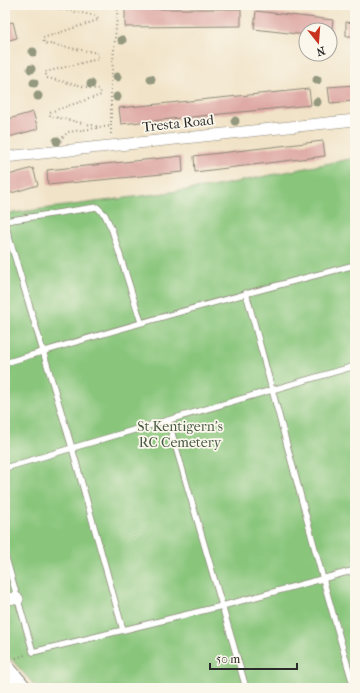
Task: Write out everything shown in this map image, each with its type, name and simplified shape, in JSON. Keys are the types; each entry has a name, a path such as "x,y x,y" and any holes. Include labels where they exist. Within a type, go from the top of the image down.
{"main road":[{"path":"8,664 22,688"}],"street":[{"name":"Tresta Road","path":"5,157 355,120"},
{"path":"5,598 18,599"}],"lane":[{"path":"5,221 97,207 105,215 112,230 141,322"},
{"path":"5,224 72,448 123,630"},
{"path":"5,363 141,322 355,265"},
{"path":"246,293 354,688"},
{"path":"5,468 355,366"},
{"path":"168,420 246,688"},
{"path":"5,555 33,652 222,606 355,570"}],"path":[{"path":"39,5 97,16 98,20 43,38 44,43 98,53 98,58 45,72 46,78 100,90 101,95 50,112 50,116 101,127"},
{"path":"62,151 62,138 68,132 111,126 111,83 118,5"},
{"path":"8,664 33,652"}],"green space":[{"name":"St Kentigern's RC Cemetery","path":"355,158 355,688 37,688 5,654 5,214 217,186"}],"building":[{"path":"125,9 241,9 241,26 125,27"},
{"path":"256,11 333,20 333,22 298,22 298,34 254,29"},
{"path":"13,22 17,38 5,41 5,24"},
{"path":"346,22 355,23 355,36 346,36"},
{"path":"355,85 355,101 330,103 328,87"},
{"path":"309,89 311,105 121,124 119,108"},
{"path":"33,112 38,129 5,138 5,120"},
{"path":"323,141 325,156 195,172 194,156"},
{"path":"182,156 183,172 48,185 47,170"},
{"path":"33,168 38,185 5,195 5,176"}]}
